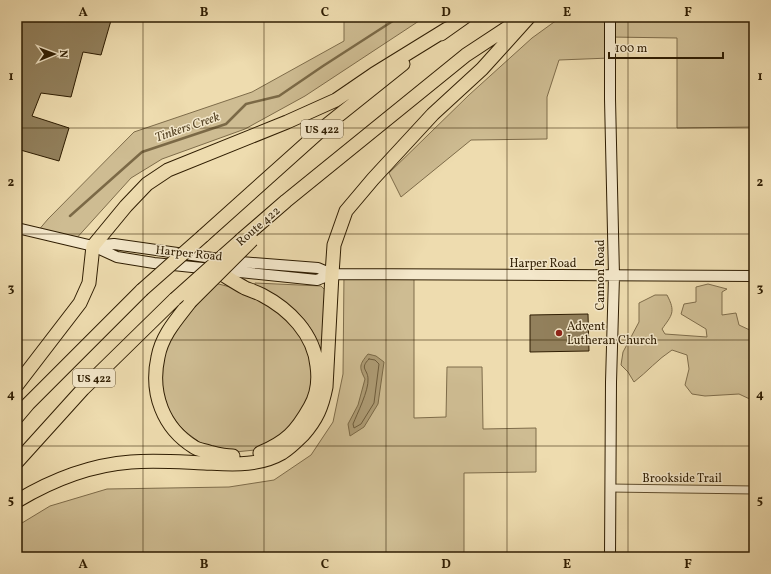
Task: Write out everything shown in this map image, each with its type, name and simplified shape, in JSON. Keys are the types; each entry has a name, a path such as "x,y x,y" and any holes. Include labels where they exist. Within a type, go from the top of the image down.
{"highway":[{"name":"US 422","path":"17,417 28,404 142,290 328,124 447,29 466,17"},
{"name":"Route 422","path":"17,462 83,389 175,299 246,240 286,201 466,55 523,17"},
{"path":"17,501 40,487 69,475 103,466 131,462 155,461 242,464 266,460 295,444 309,428 323,403 326,387 334,245 346,211 373,178 433,114 482,69 529,17"},
{"path":"17,385 80,303 89,283 93,246 126,206 147,184 168,170 287,122 336,100 374,74 447,29"},
{"path":"213,269 245,288 261,294 278,305 298,323 312,343 317,363 317,387 313,402 303,420 286,440 270,449 254,455 225,456 195,448 175,433 161,411 155,382 158,357 166,334 190,302 246,240"}],"street":[{"name":"Cannon Road","path":"610,17 610,106 614,276 610,557"},
{"name":"Harper Road","path":"17,228 93,246 117,257 154,263 317,280 332,274 754,276"},
{"name":"Harper Road","path":"93,246 114,244 241,262 318,268 332,274"},
{"name":"Brookside Trail","path":"610,488 754,490"}],"shaded area":[{"path":"344,17 425,17 305,96 245,129 162,159 131,178 74,241 37,232 134,132 252,92 344,41"},
{"path":"561,17 754,17 754,127 677,128 677,38 610,37 610,58 559,60 547,97 547,139 471,140 401,197 389,173 469,95 532,38"},
{"path":"344,274 414,275 414,418 446,417 447,367 482,367 483,429 536,428 536,472 464,473 464,557 17,557 17,526 50,506 107,489 229,487 274,480 311,455 333,422 343,374"},
{"path":"215,283 241,290 278,308 309,344 314,388 294,428 255,450 235,452 216,449 199,442 178,424 167,408 160,384 163,356 174,331"},
{"path":"255,283 321,286 325,290 322,355 315,337 304,320 290,306 281,300 254,287"},
{"path":"708,284 727,289 722,292 722,315 736,313 739,325 754,332 754,401 739,394 705,396 692,394 685,385 689,369 687,355 672,350 634,382 628,372 621,365 623,352 639,322 639,303 655,295 667,295 670,301 672,313 662,329 665,334 707,337 706,329 681,314 684,304 696,302 696,287"}],"water":[{"path":"368,354 376,356 384,362 378,404 364,427 350,436 348,424 358,405 365,379 361,366"}],"building":[{"path":"17,17 112,17 101,55 83,52 71,97 41,93 32,116 69,128 59,161 17,149"},
{"name":"Advent Lutheran Church","path":"588,314 589,351 530,352 530,315"}],"waterway":[{"name":"Tinkers Creek","path":"70,216 142,152 226,124 246,104 279,96 399,17"}],"place":[{"name":"Advent Lutheran Church","path":"559,333"}]}
